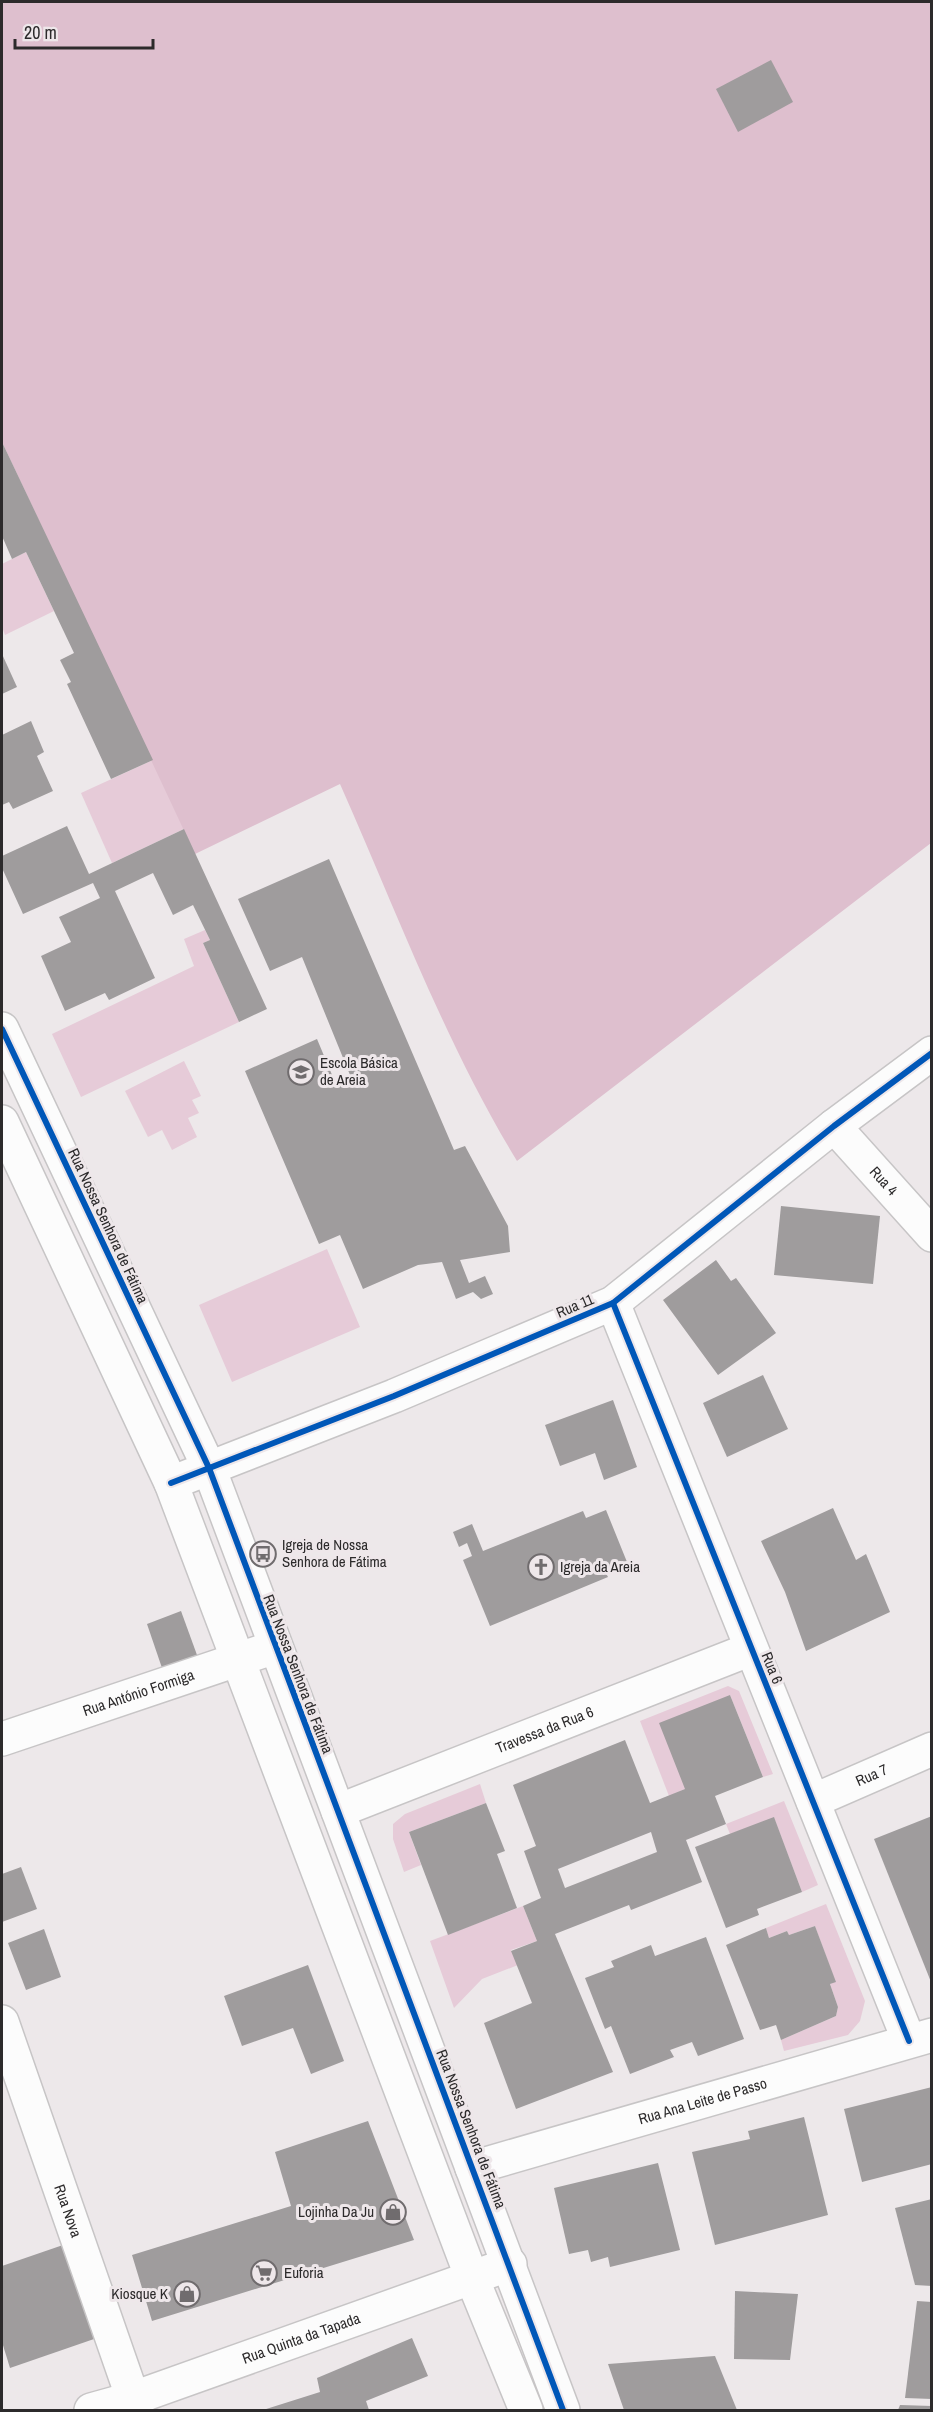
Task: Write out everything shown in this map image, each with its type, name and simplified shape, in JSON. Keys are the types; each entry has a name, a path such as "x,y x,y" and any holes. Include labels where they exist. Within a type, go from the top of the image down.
{"street":[{"name":"Rua Nossa Senhora de Fátima","path":"2,1029 209,1468 274,1647 510,2264 563,2410"},
{"name":"Rua 11","path":"171,1483 394,1396 613,1303 834,1126 932,1053"},
{"path":"2,1122 171,1483 236,1660 472,2278 526,2410"},
{"name":"Rua 4","path":"834,1126 932,1235"},
{"name":"Rua 6","path":"613,1303 813,1801 920,2038"},
{"name":"Rua António Formiga","path":"2,1739 274,1647"},
{"name":"Travessa da Rua 6","path":"338,1811 751,1648"},
{"name":"Rua 7","path":"813,1801 932,1749"},
{"name":"Rua Nova","path":"2,2022 135,2404"},
{"name":"Rua Ana Leite de Passo","path":"472,2168 920,2038"},
{"name":"Rua Quinta da Tapada","path":"91,2410 135,2404 510,2264"}],"shaded area":[{"path":"2,2 931,2 931,843 517,1161 491,1116 444,1023 340,784 195,854 2,442"},
{"path":"26,552 54,611 5,635 2,627 2,564"},
{"path":"153,760 184,829 112,863 81,793"},
{"path":"205,930 210,940 203,943 239,1022 81,1097 52,1034 194,966 184,939"},
{"path":"184,1061 201,1096 192,1100 199,1113 188,1118 197,1137 172,1150 162,1130 148,1137 125,1091"},
{"path":"327,1249 360,1327 232,1382 199,1305"},
{"path":"728,1686 739,1691 773,1774 763,1777 730,1695 685,1789 669,1796 640,1721"},
{"path":"480,1784 486,1803 409,1832 421,1865 404,1872 393,1839 393,1824 405,1814"},
{"path":"784,1801 818,1885 802,1892 774,1818 730,1834 726,1824"},
{"path":"826,1904 865,2001 860,2021 848,2035 784,2051 781,2040 836,2016 838,2007 830,1984 835,1981 815,1926 789,1935 787,1931 769,1938 766,1928"},
{"path":"523,1906 537,1941 511,1950 518,1965 482,1979 454,2008 430,1941"}],"building":[{"path":"771,60 793,102 738,132 716,89"},
{"path":"2,442 153,760 111,779 67,684 71,682 60,660 74,653 26,552 12,559 2,536"},
{"path":"2,654 17,687 2,694"},
{"path":"31,721 44,752 37,756 53,791 13,809 9,802 2,805 2,735"},
{"path":"67,826 89,874 184,829 267,1009 239,1022 203,943 210,940 193,905 173,915 153,873 115,891 155,978 109,1000 105,993 65,1011 41,956 71,942 59,917 100,898 93,883 23,914 2,868 2,856"},
{"path":"329,859 454,1150 465,1146 508,1226 510,1252 460,1260 469,1283 485,1276 493,1294 481,1299 473,1292 456,1299 442,1262 418,1265 363,1289 340,1235 319,1244 245,1071 317,1039 335,1082 350,1075 302,957 270,971 238,899"},
{"path":"781,1206 880,1216 873,1284 774,1275"},
{"path":"716,1260 731,1281 736,1278 776,1333 718,1375 663,1300"},
{"path":"763,1375 788,1429 727,1457 703,1403"},
{"path":"613,1400 637,1467 604,1480 595,1453 560,1466 545,1425"},
{"path":"833,1508 856,1560 866,1554 890,1612 806,1651 785,1592 761,1541"},
{"name":"Igreja da Areia","path":"606,1510 627,1562 605,1571 608,1577 490,1626 463,1560 472,1556 467,1543 459,1547 453,1532 472,1524 483,1551 583,1511 586,1518"},
{"path":"181,1611 197,1655 162,1668 147,1624"},
{"path":"730,1695 763,1777 715,1796 726,1824 686,1840 702,1882 631,1910 629,1905 555,1934 613,2072 516,2109 484,2023 532,2003 511,1951 537,1941 523,1906 541,1898 524,1851 536,1846 513,1785 625,1740 650,1803 685,1789 659,1723","holes":["651,1832 657,1852 565,1888 558,1869"]},
{"path":"486,1803 505,1851 497,1854 517,1908 448,1935 409,1832"},
{"path":"932,1816 932,1982 931,1982 874,1839"},
{"path":"774,1817 802,1892 757,1909 759,1915 726,1928 695,1847"},
{"path":"21,1867 37,1909 2,1922 2,1874"},
{"path":"815,1926 836,1982 830,1984 838,2007 836,2016 781,2040 776,2025 760,2030 726,1945 766,1928 769,1938 787,1931 789,1935"},
{"path":"44,1929 61,1977 26,1990 8,1943"},
{"path":"706,1937 744,2039 698,2056 692,2042 670,2050 674,2057 630,2074 611,2026 605,2029 585,1978 614,1967 611,1961 651,1945 655,1956"},
{"path":"308,1965 344,2061 311,2074 293,2028 242,2046 224,1996"},
{"path":"932,2087 932,2164 862,2182 844,2109"},
{"path":"804,2117 828,2215 715,2245 692,2152 750,2139 748,2131"},
{"path":"368,2121 414,2240 152,2321 132,2255 291,2206 275,2152"},
{"path":"658,2163 680,2250 610,2267 608,2257 591,2262 588,2250 569,2254 554,2188"},
{"path":"932,2199 932,2286 915,2285 895,2208"},
{"path":"63,2245 94,2339 10,2368 2,2342 2,2266"},
{"path":"735,2291 798,2294 790,2360 734,2359"},
{"path":"917,2301 932,2302 932,2399 905,2398"},
{"path":"412,2338 428,2376 366,2401 369,2410 263,2410 320,2392 317,2378"},
{"path":"715,2356 737,2410 624,2410 608,2364"},
{"path":"900,2405 932,2406 932,2410 898,2410"}],"cycle path":[{"path":"2,1029 209,1468 563,2410"},
{"path":"171,1483 394,1396 613,1303 834,1126 932,1053"},
{"path":"613,1303 909,2041"}],"place":[{"name":"Escola Básica de Areia","path":"301,1072"},
{"name":"Igreja de Nossa Senhora de Fátima","path":"263,1554"},
{"name":"Igreja da Areia","path":"541,1567"},
{"name":"Lojinha Da Ju","path":"393,2212"},
{"name":"Euforia","path":"264,2273"},
{"name":"Kiosque K","path":"187,2294"}]}
